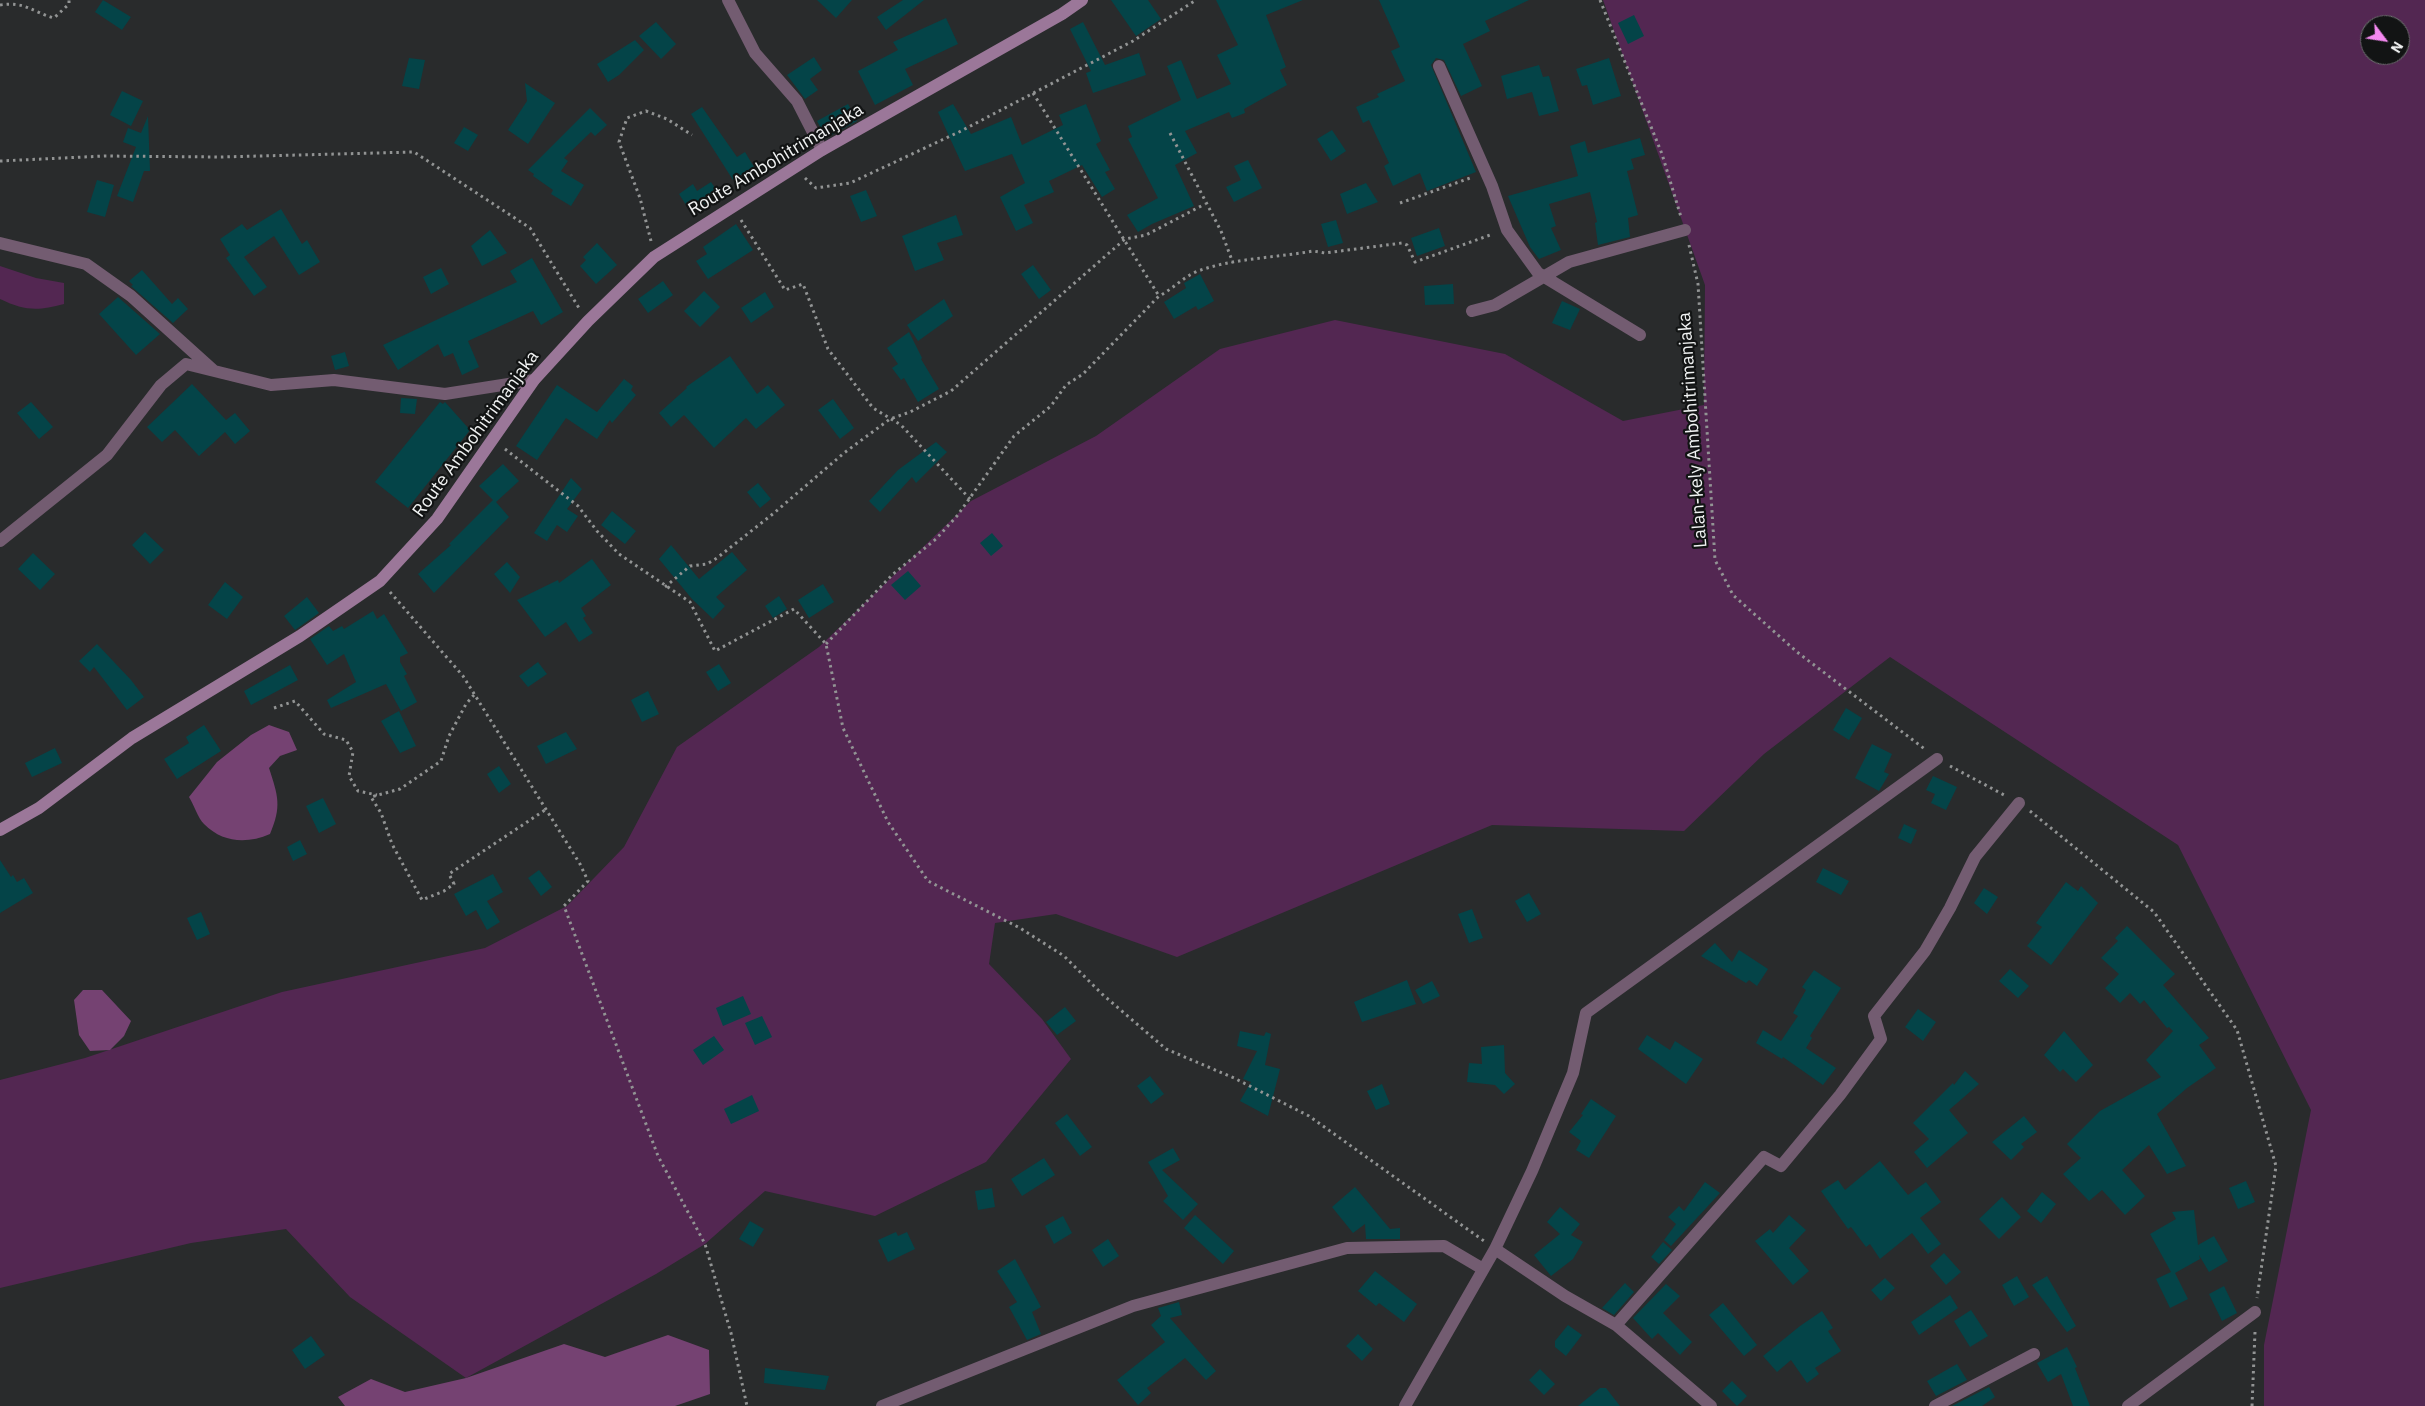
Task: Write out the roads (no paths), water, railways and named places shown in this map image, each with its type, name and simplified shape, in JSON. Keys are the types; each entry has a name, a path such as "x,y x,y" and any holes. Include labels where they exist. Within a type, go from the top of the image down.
{"street":[{"path":"728,0 755,53 798,101 822,150"},
{"name":"Route Ambohitrimanjaka","path":"0,830 39,808 132,738 300,636 380,581 437,519 494,440 534,380 588,321 654,256 822,150 1062,14 1082,0"},
{"path":"1439,66 1485,172 1507,230 1538,273 1640,335"},
{"path":"1472,311 1495,305 1569,262 1685,230"},
{"path":"0,243 86,264 131,296 215,372"},
{"path":"0,541 107,454 161,385 186,364 271,385 334,380 445,394 534,380"},
{"path":"1405,1406 1495,1248 1532,1171 1573,1073 1586,1013 1937,759"},
{"path":"1616,1325 1764,1157 1781,1166 1840,1096 1881,1039 1874,1016 1925,951 1950,908 1975,857 2019,803"},
{"path":"882,1406 1133,1306 1347,1248 1444,1246 1483,1269"},
{"path":"1495,1248 1565,1296 1616,1325 1712,1406"},
{"path":"2128,1406 2255,1312"},
{"path":"1935,1406 2034,1354"}]}
